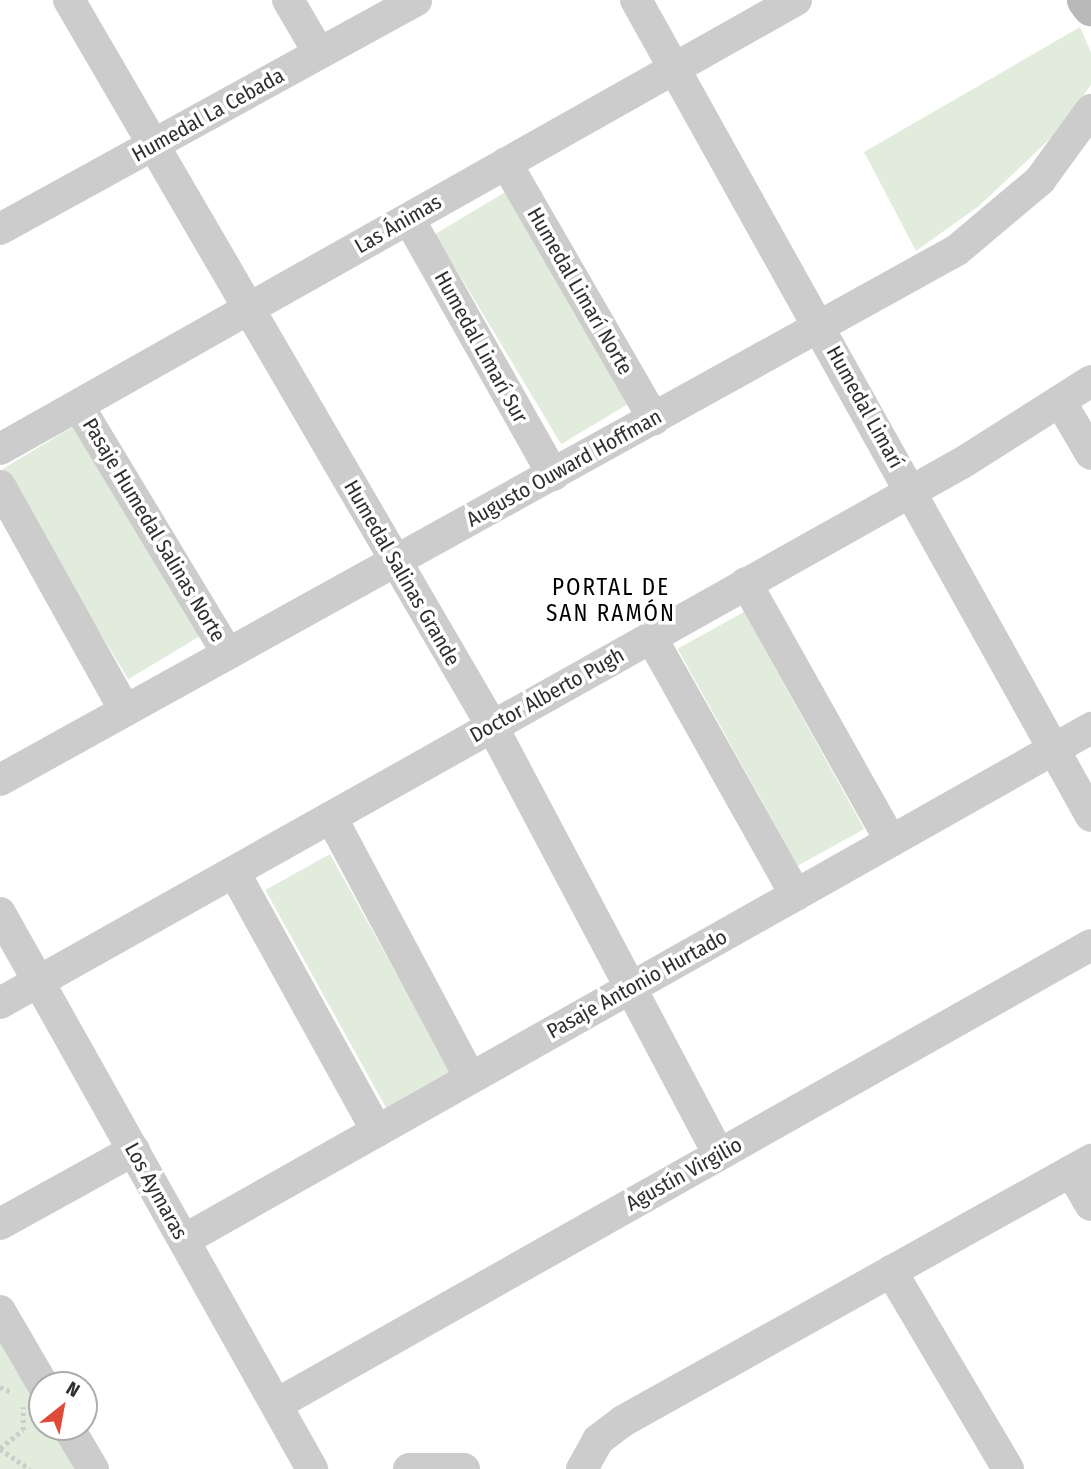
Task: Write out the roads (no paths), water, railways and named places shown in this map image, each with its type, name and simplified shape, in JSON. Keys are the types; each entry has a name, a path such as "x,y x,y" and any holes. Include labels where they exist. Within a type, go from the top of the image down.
{"main road":[{"path":"1086,0 1091,7"}],"street":[{"name":"Humedal Salinas Grande","path":"69,0 492,726 719,1154"},
{"path":"288,0 319,53"},
{"name":"Humedal La Cebada","path":"0,229 416,0"},
{"name":"Humedal Limarí","path":"636,0 1091,816"},
{"name":"Las Ánimas","path":"0,449 79,407 796,0"},
{"name":"Augusto Ouward Hoffman","path":"0,780 820,328 987,229 1040,180 1091,110"},
{"name":"Humedal Limarí Norte","path":"506,163 654,419"},
{"name":"Humedal Limarí Sur","path":"409,219 553,475"},
{"name":"Doctor Alberto Pugh","path":"0,1003 911,490 1091,381"},
{"path":"1060,401 1091,454"},
{"name":"Pasaje Humedal Salinas Norte","path":"79,407 228,654"},
{"path":"0,486 125,711"},
{"path":"746,583 891,841"},
{"path":"651,637 796,895"},
{"name":"Pasaje Antonio Hurtado","path":"184,1240 1091,729"},
{"path":"331,817 470,1077"},
{"path":"234,872 377,1131"},
{"name":"Los Aymaras","path":"0,913 312,1469"},
{"name":"Agustín Virgilio","path":"277,1404 1091,945"},
{"path":"0,1224 134,1150"},
{"path":"582,1469 598,1440 623,1421 1081,1165 1091,1205"},
{"path":"891,1271 1008,1469"},
{"path":"0,1311 35,1371"},
{"path":"76,1441 93,1469"},
{"path":"409,1469 464,1469"}],"district":[{"name":"PORTAL DE SAN RAMÓN","path":"611,600"}]}
